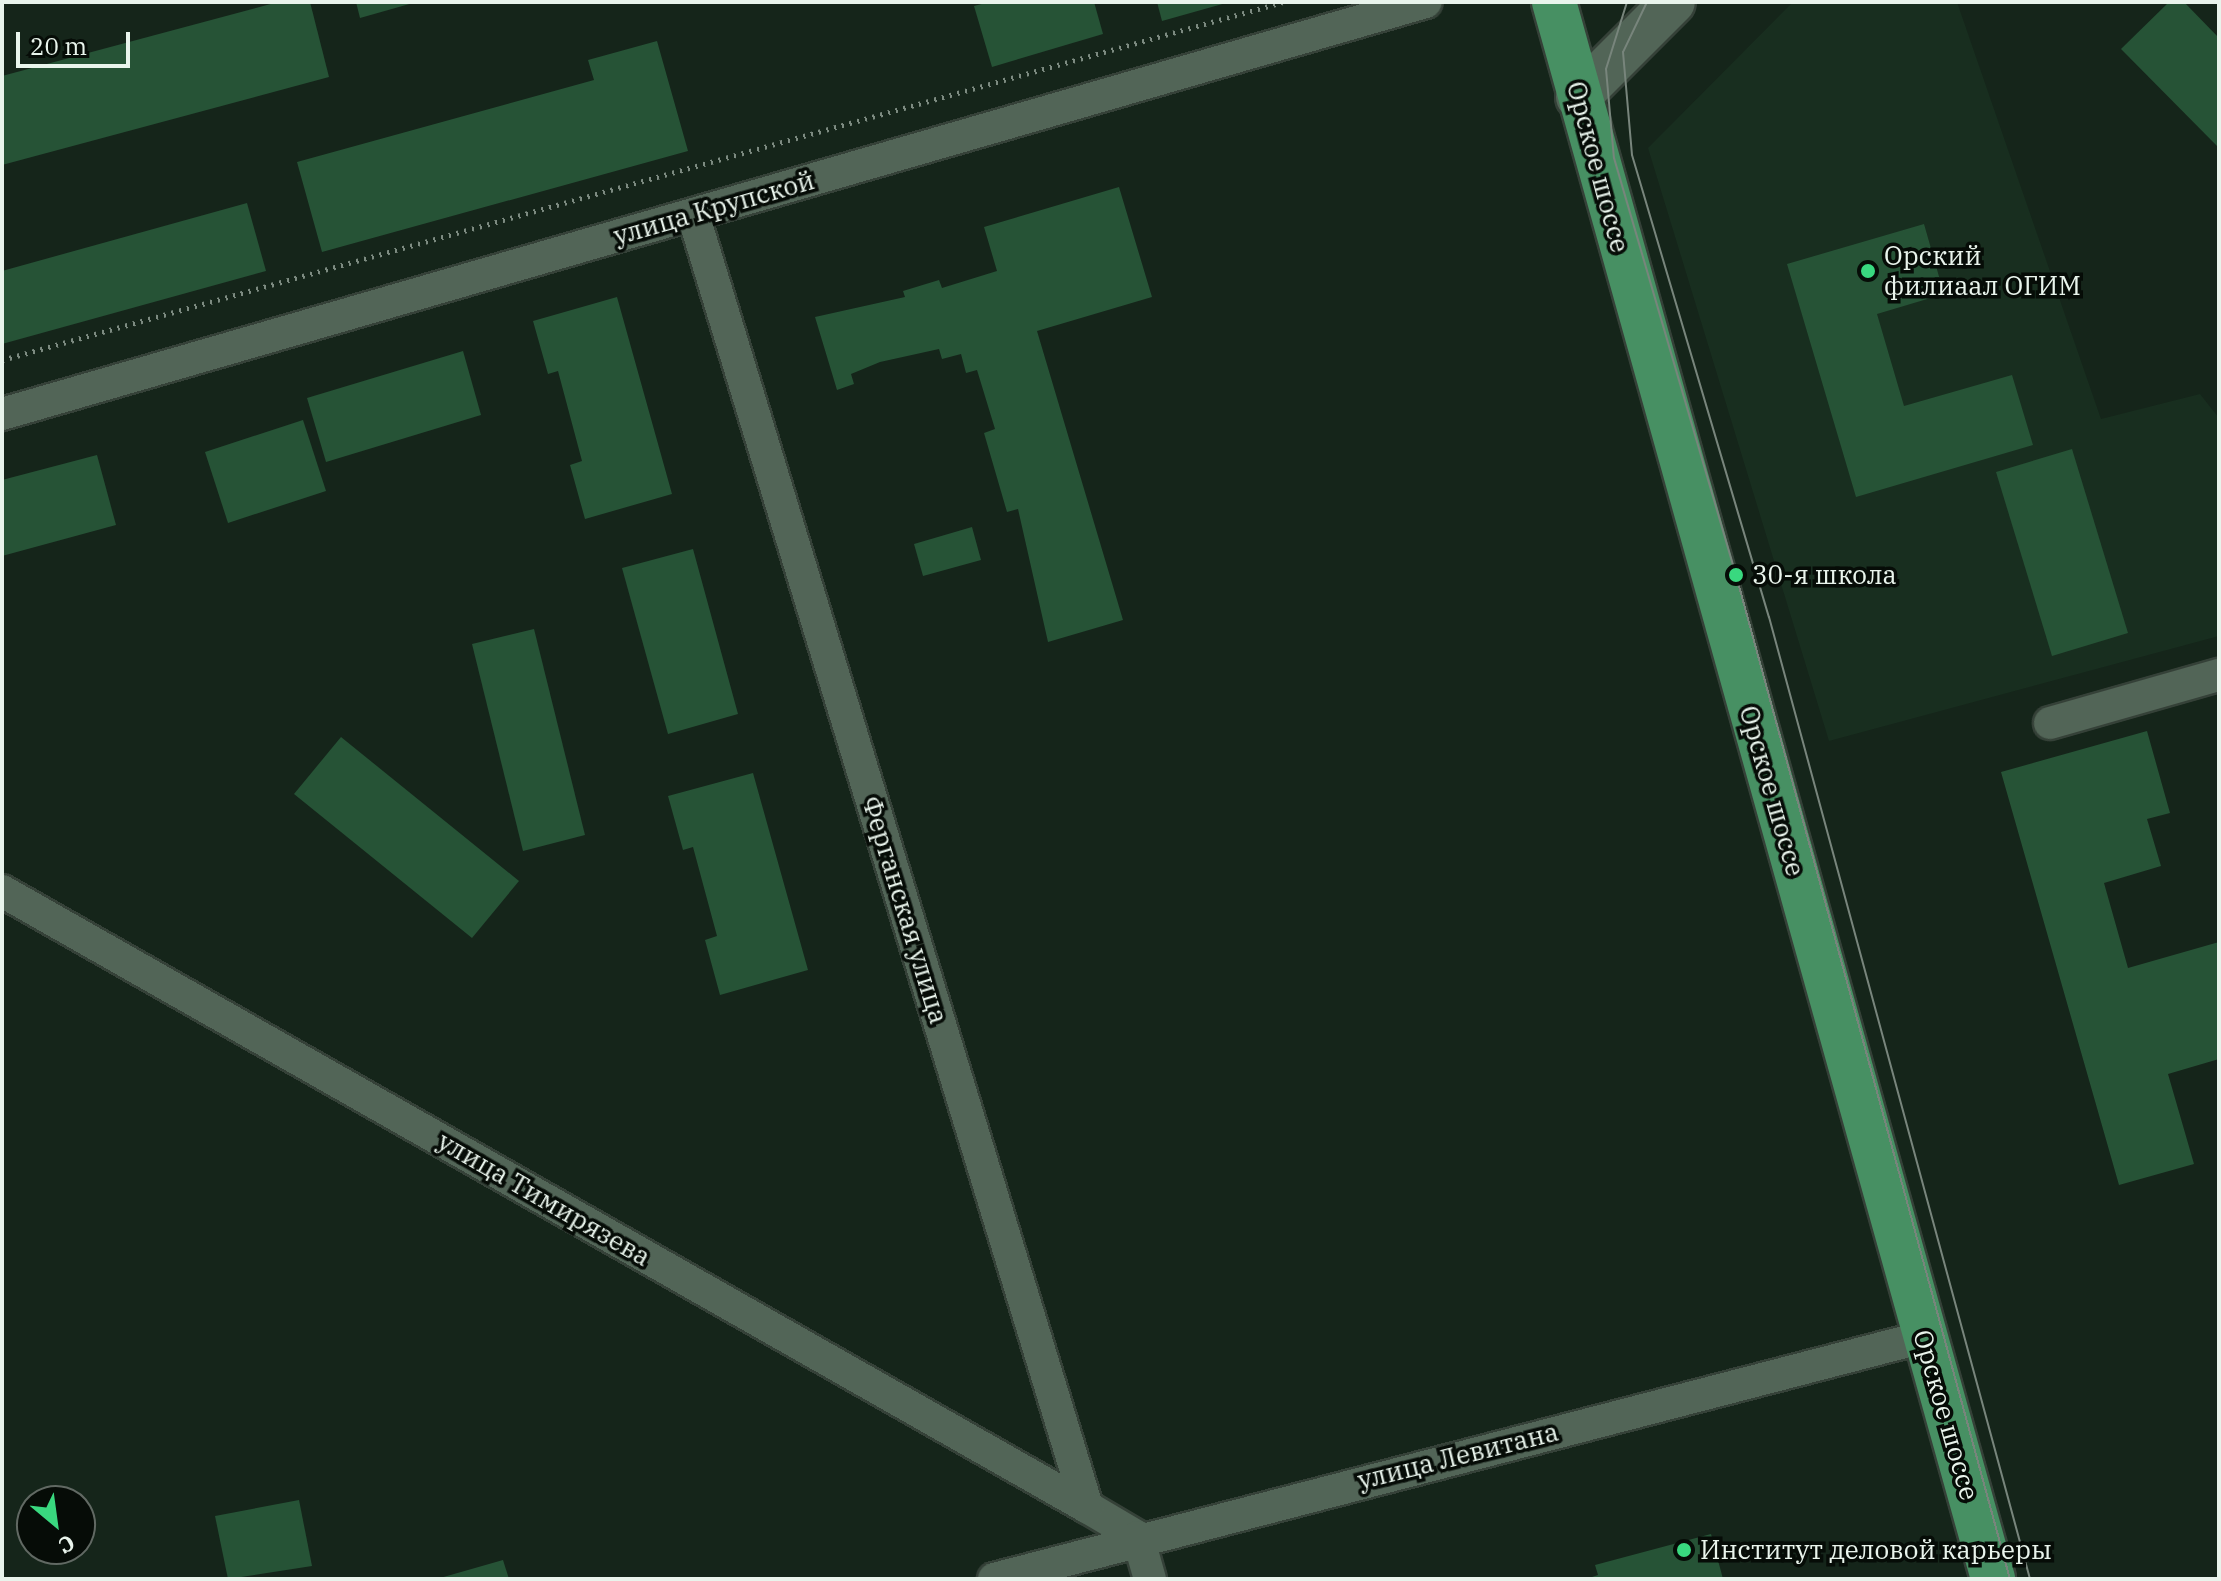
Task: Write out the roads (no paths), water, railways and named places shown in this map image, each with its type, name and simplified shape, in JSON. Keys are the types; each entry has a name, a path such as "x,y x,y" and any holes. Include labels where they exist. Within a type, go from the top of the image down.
{"main road":[{"path":"1578,97 1673,2"},
{"name":"Орское шоссе","path":"1559,5 1578,97 1993,1579"}],"street":[{"name":"улица Крупской","path":"2,414 1426,2"},
{"name":"Ферганская улица","path":"693,214 1087,1507"},
{"path":"2050,723 2219,675"},
{"name":"улица Тимирязева","path":"2,891 1087,1507"},
{"name":"улица Левитана","path":"994,1579 1138,1537 1924,1337"},
{"path":"1087,1507 1138,1537 1150,1579"}],"tram line":[{"path":"1627,2 1606,69 1614,158 1736,575 2010,1579"},
{"path":"1647,2 1623,52 1632,155 1769,617 2030,1579"}],"place":[{"name":"Орский филиаал ОГИМ","path":"1868,271"},
{"name":"30-я школа","path":"1736,575"},
{"name":"Институт деловой карьеры","path":"1684,1550"}]}
